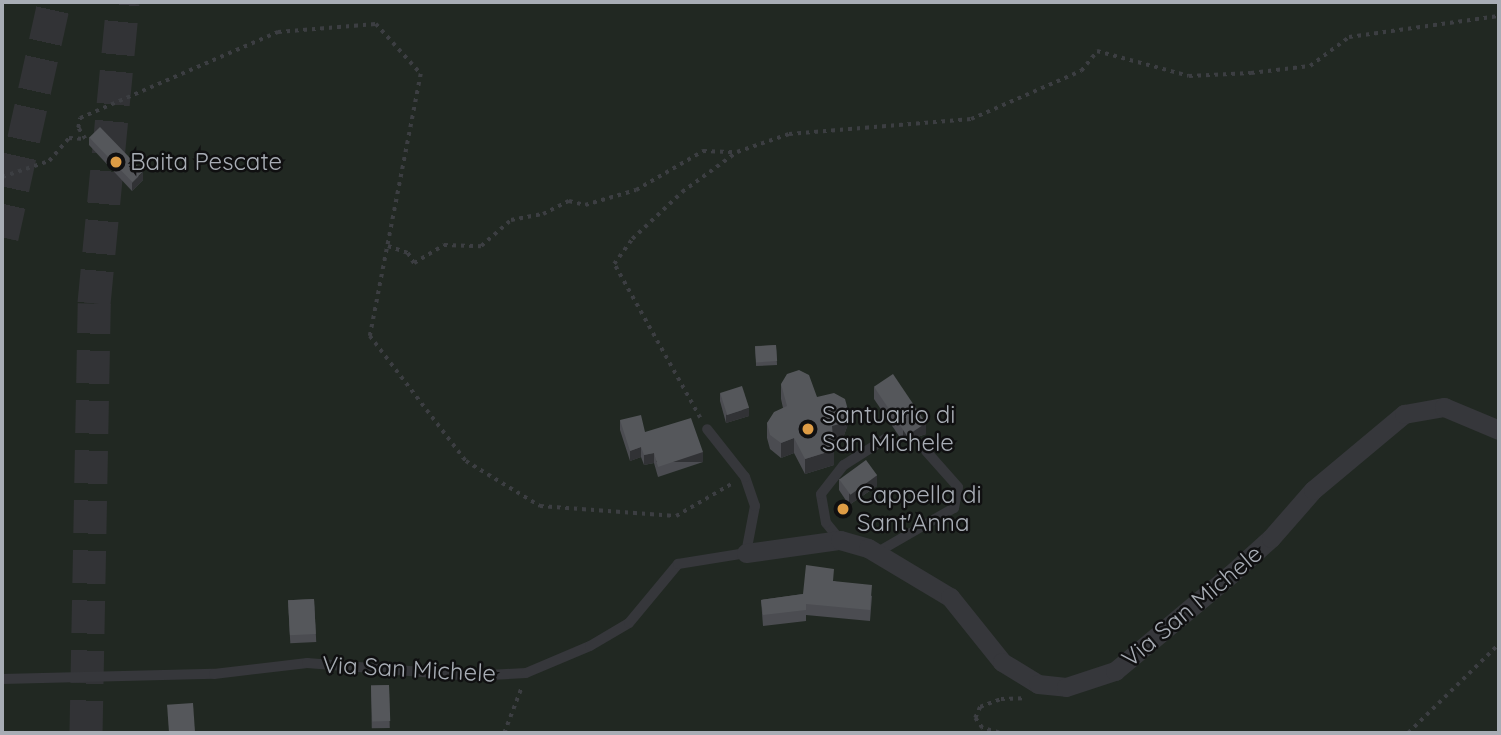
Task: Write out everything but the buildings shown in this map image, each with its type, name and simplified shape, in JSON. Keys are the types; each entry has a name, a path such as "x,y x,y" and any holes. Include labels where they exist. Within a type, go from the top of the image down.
{"street":[{"name":"Via San Michele","path":"746,553 840,540 876,553 950,597 1002,662 1038,684 1066,687 1115,671 1231,574 1271,538 1313,490 1404,414 1444,407 1499,430"}],"lane":[{"path":"707,429 745,477 755,506 746,553"},
{"path":"840,540 826,523 821,494 844,465 885,439"},
{"path":"876,553 954,508 958,487 926,451"},
{"name":"Via San Michele","path":"2,678 215,674 307,663 472,676 526,673 590,646 629,623 678,564 746,553"}],"path":[{"path":"707,429 614,264 632,239 682,192 737,152 789,134 971,119 1081,71 1097,51 1189,76 1251,73 1310,66 1349,37 1499,16"},
{"path":"2,177 49,161 69,138 85,139 78,128 80,118 278,32 376,24 421,74 370,336 466,461 540,506 676,516 745,477"},
{"path":"388,246 408,253 414,263 444,245 481,246 511,220 544,214 569,201 585,205 636,190 703,151 737,152"},
{"path":"1408,733 1499,644"},
{"path":"504,733 526,673"},
{"path":"999,733 982,728 975,718 980,707 1034,695 1038,684"}],"shaded area":[{"path":"2,2 1499,2 1499,733 2,733"}],"tunnel":[{"path":"2,237 54,2"},
{"path":"86,733 94,303 123,2"}],"place":[{"name":"Baita Pescate","path":"116,162"},
{"name":"Santuario di San Michele","path":"808,429"},
{"name":"Cappella di Sant'Anna","path":"843,509"}]}
